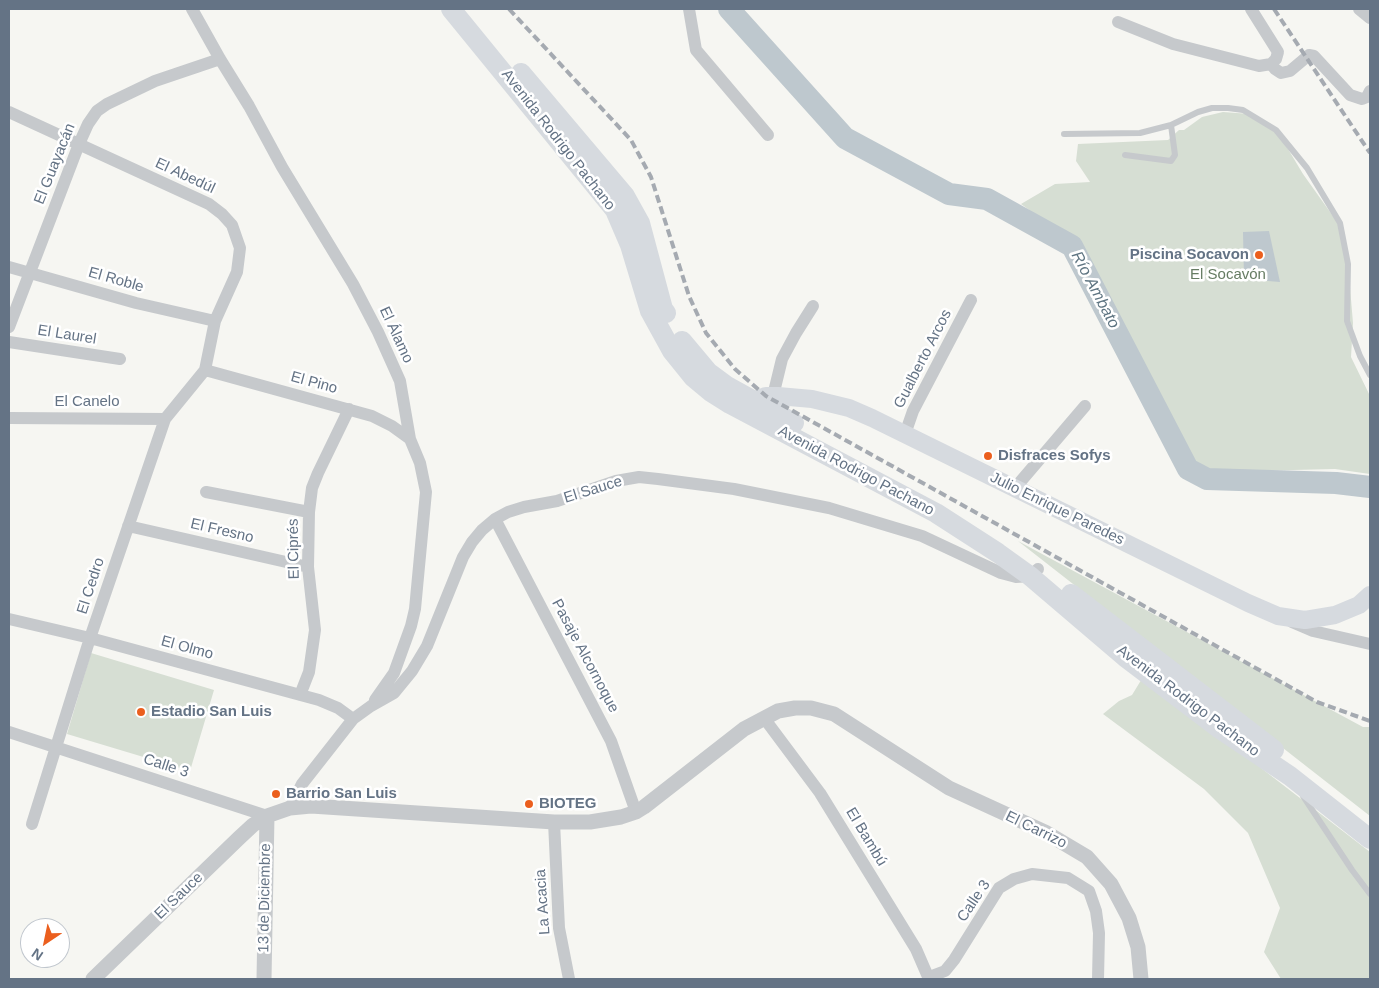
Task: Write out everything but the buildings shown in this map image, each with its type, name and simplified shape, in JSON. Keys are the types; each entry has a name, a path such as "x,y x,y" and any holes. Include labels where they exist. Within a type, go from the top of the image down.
{"main road":[{"name":"Avenida Rodrigo Pachano","path":"451,9 614,210 630,245 650,311 672,351 693,377 710,392 751,407 936,513 998,553 1034,572 1092,609 1370,825"},
{"name":"Avenida Rodrigo Pachano","path":"466,9 625,196 640,223 663,309 683,342 708,372 751,407"},
{"name":"Julio Enrique Paredes","path":"751,407 773,396 830,402 872,418 1278,616 1305,620 1335,615 1358,605 1370,595"},
{"name":"Avenida Rodrigo Pachano","path":"1034,572 1125,657 1220,729 1290,776 1370,839"}],"street":[{"name":"El Álamo","path":"192,9 249,106 282,167 353,284 378,332 400,381 410,439 420,463 426,492 415,609 400,660 387,684 371,706"},
{"path":"689,9 696,50 768,135"},
{"path":"1118,22 1173,44 1259,66 1271,64 1276,59 1278,52 1251,9"},
{"path":"1359,9 1370,18"},
{"path":"1271,64 1282,73 1290,72 1310,55 1314,56 1350,95 1362,99 1367,97 1370,91"},
{"name":"El Guayacán","path":"9,327 78,144 97,111 107,104 154,82 220,59"},
{"name":"El Abedúl","path":"9,112 209,204 232,225 240,248 237,272 215,321 205,370"},
{"name":"El Roble","path":"9,267 136,303 215,321"},
{"name":"Gualberto Arcos","path":"905,434 913,411 971,300"},
{"path":"773,396 782,359 813,306"},
{"name":"El Laurel","path":"9,342 120,359"},
{"name":"El Pino","path":"205,370 349,409 378,419 410,439"},
{"name":"El Cedro","path":"32,824 90,638 165,418 205,370"},
{"path":"1015,488 1085,406"},
{"name":"El Ciprés","path":"300,695 309,672 315,630 308,567 309,512 312,488 349,409"},
{"name":"El Canelo","path":"9,418 165,418"},
{"name":"El Sauce","path":"290,808 302,784 353,719 403,684 427,646 463,557 472,542 495,519 508,512 557,501 616,481 639,477 658,479 734,489 829,508 922,536 1016,577 1034,572"},
{"path":"206,492 309,512"},
{"name":"Pasaje Alcornoque","path":"495,519 611,741 636,812"},
{"name":"El Fresno","path":"128,526 308,567"},
{"path":"1278,616 1313,631 1370,644"},
{"name":"El Olmo","path":"9,618 300,695 331,705 353,719"},
{"name":"El Carrizo","path":"636,812 744,730 778,711 811,708 834,714 949,788 1045,832 1087,858 1112,884 1129,918 1138,947 1142,979"},
{"name":"El Bambú","path":"764,718 820,793 916,950 929,978"},
{"name":"Calle 3","path":"9,732 267,816"},
{"name":"El Sauce","path":"93,979 253,825 267,816 290,808 312,806 554,822 590,822 621,817 636,812"},
{"name":"13 de Diciembre","path":"264,979 267,816"},
{"name":"La Acacia","path":"554,822 559,928 569,979"},
{"name":"Calle 3","path":"929,978 945,971 954,960 999,888 1014,879 1032,874 1068,878 1088,891 1096,911 1099,933 1098,979"}],"lane":[{"path":"1064,134 1140,133 1171,125 1198,112 1212,108 1243,110 1276,130 1307,168 1340,223 1348,264 1347,321 1360,356 1370,375"},
{"path":"1125,155 1172,161 1175,155 1171,125"},
{"path":"1290,776 1370,894"}],"green space":[{"name":"El Socavón","path":"1223,112 1250,114 1279,134 1303,174 1340,226 1348,264 1353,323 1351,357 1370,396 1370,474 1335,469 1209,472 1193,464 1178,442 1075,243 1021,204 1055,184 1090,182 1076,161 1078,144 1168,140 1179,130 1184,130 1202,117"},
{"path":"1018,541 1363,727 1370,727 1370,816"},
{"name":"Estadio San Luis","path":"91,653 214,690 190,771 67,734"},
{"path":"1143,677 1370,852 1370,979 1281,979 1264,952 1280,908 1248,833 1204,789 1103,714 1119,701 1132,695"}],"shaded area":[{"name":"Piscina Socavon","path":"1269,231 1280,282 1244,279 1243,232"}],"waterway":[{"name":"Río Ambato","path":"729,9 845,138 949,194 987,199 1072,246 1188,469 1207,479 1336,483 1370,487"}],"railway":[{"path":"509,9 631,140 651,177 689,296 706,333 735,369 766,396 1317,702 1370,721"},
{"path":"1274,9 1370,153"}],"place":[{"name":"Piscina Socavon","path":"1259,255"},
{"name":"Disfraces Sofys","path":"988,456"},
{"name":"Estadio San Luis","path":"141,712"},
{"name":"Barrio San Luis","path":"276,794"},
{"name":"BIOTEG","path":"529,804"}]}
